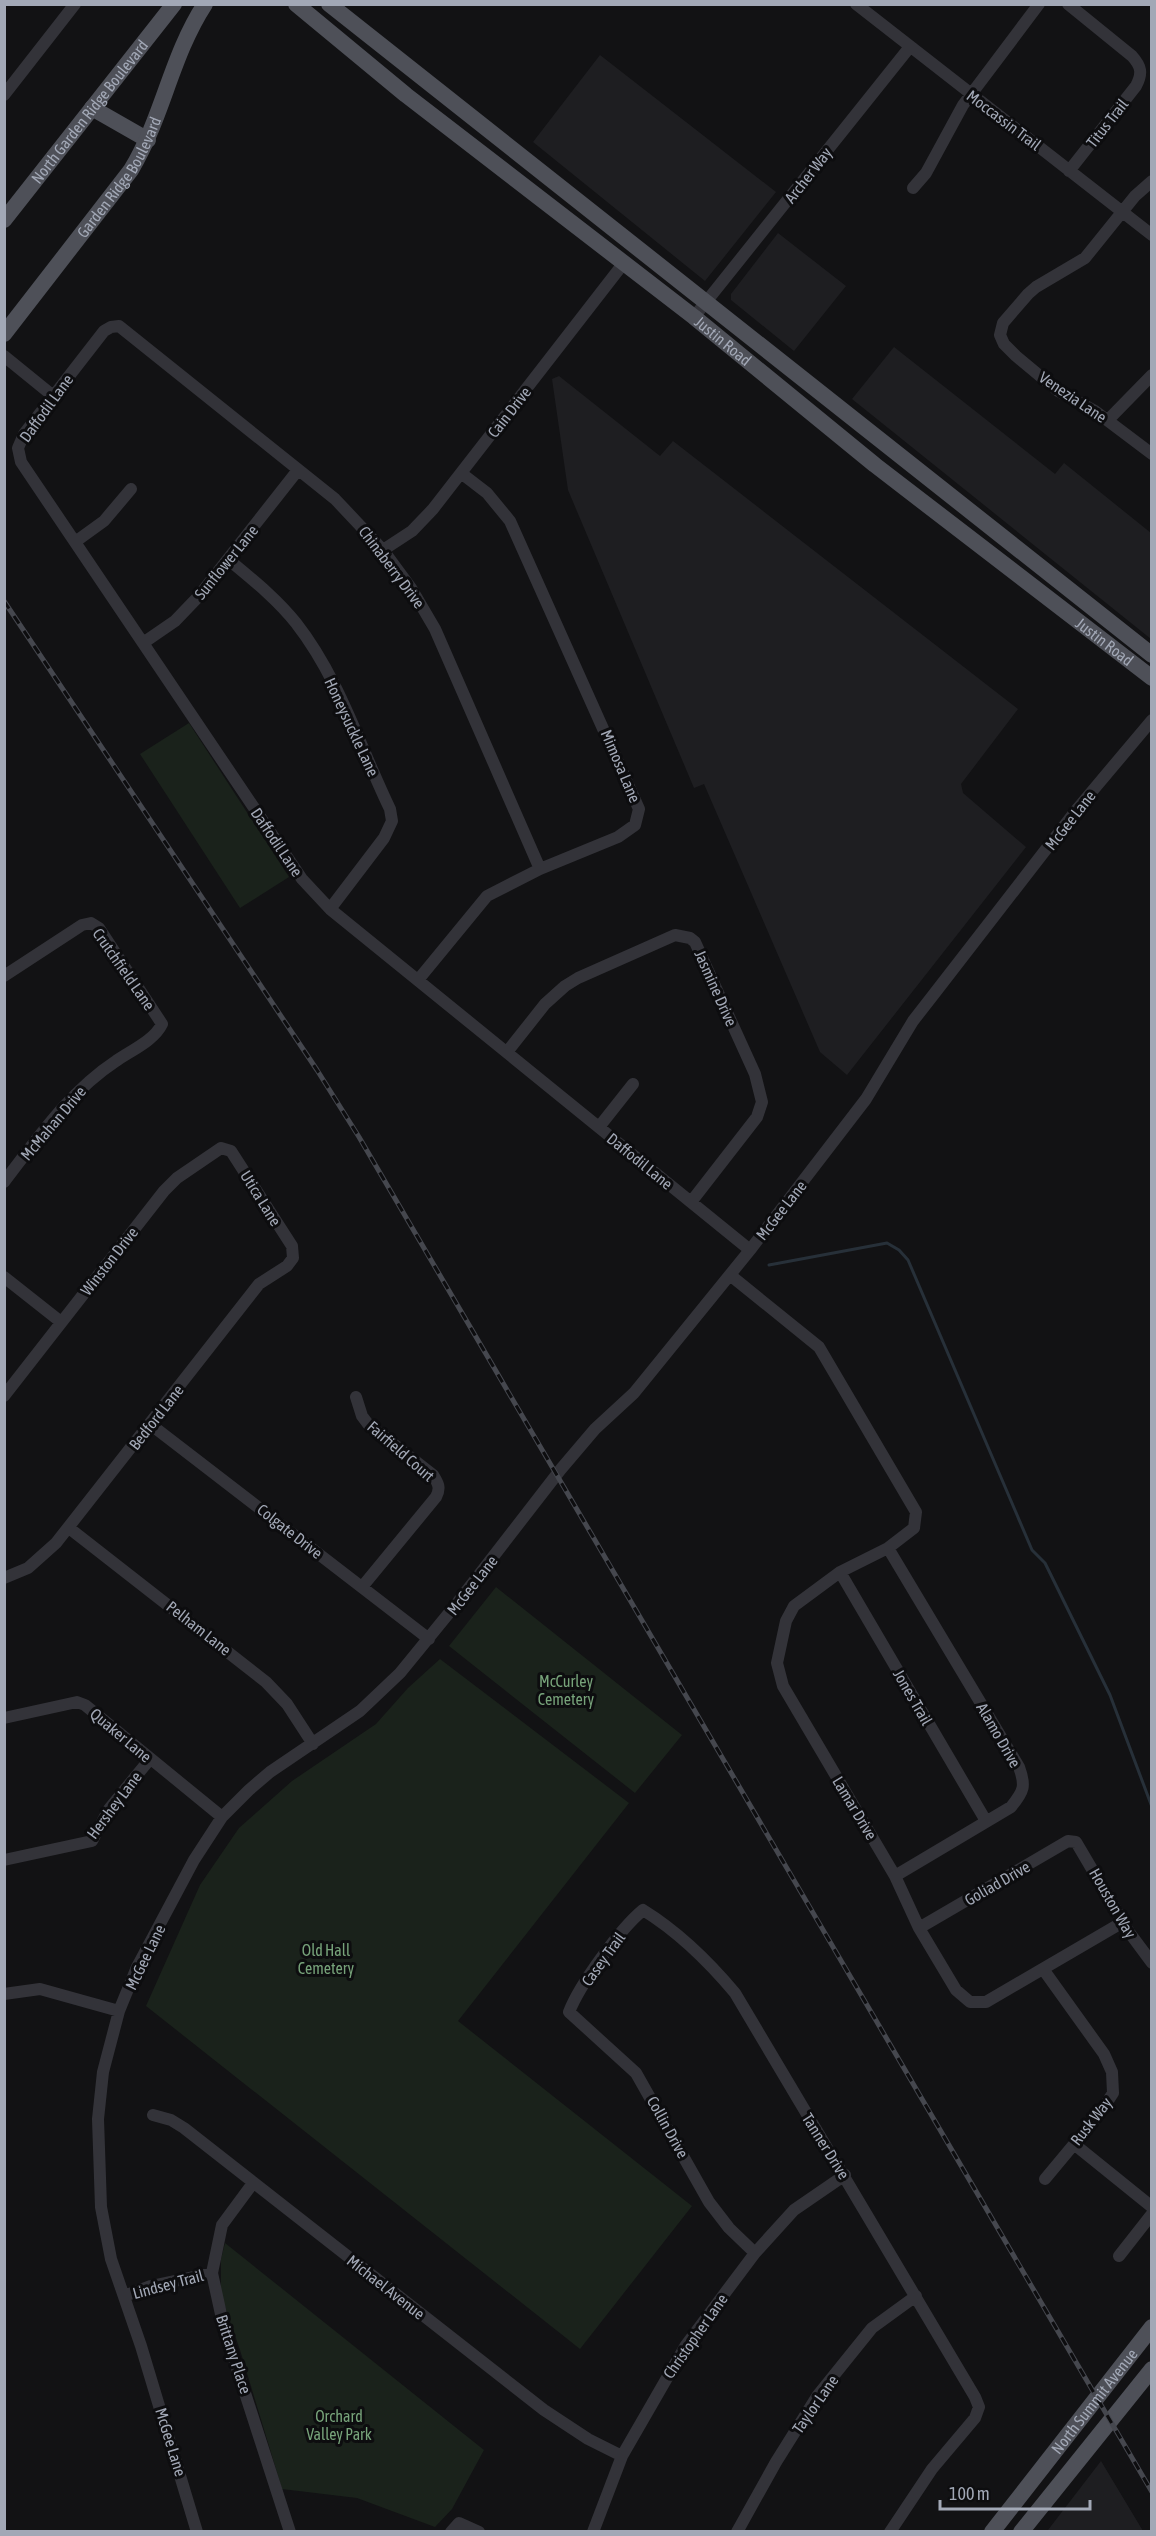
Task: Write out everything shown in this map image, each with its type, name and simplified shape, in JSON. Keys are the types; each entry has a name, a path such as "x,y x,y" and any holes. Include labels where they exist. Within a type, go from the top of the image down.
{"main road":[{"name":"North Garden Ridge Boulevard","path":"4,220 174,4"},
{"name":"Garden Ridge Boulevard","path":"4,334 131,170 148,140 189,29 205,4"},
{"name":"Justin Road","path":"296,4 409,97 694,317 948,520 1152,678"},
{"name":"Justin Road","path":"329,4 1152,655"},
{"path":"409,97 420,78"},
{"path":"92,108 148,140"},
{"path":"554,211 567,194"},
{"path":"948,520 961,503"},
{"name":"North Summit Avenue","path":"994,2531 1152,2328"},
{"name":"North Summit Avenue","path":"1021,2532 1152,2368"}],"street":[{"path":"4,95 75,4"},
{"name":"Moccassin Trail","path":"856,4 909,48 1152,235"},
{"path":"913,188 926,173 970,95 1039,4"},
{"name":"Titus Trail","path":"1068,4 1132,56 1139,64 1141,72 1136,86 1069,171"},
{"name":"Archer Way","path":"694,317 909,48"},
{"path":"1122,212 1152,181"},
{"name":"Venezia Lane","path":"1122,212 1085,258 1028,294 1002,324 1000,335 1004,344 1016,356 1052,386 1108,420 1152,454"},
{"name":"Cain Drive","path":"384,550 419,524 623,264"},
{"name":"Chinaberry Drive","path":"111,327 119,326 335,500 384,550 411,588 435,629 540,869"},
{"name":"Daffodil Lane","path":"111,327 104,331 24,434 19,442 18,453 21,462 302,879 330,909 750,1250"},
{"path":"4,356 52,396"},
{"path":"1108,420 1152,375"},
{"name":"Sunflower Lane","path":"143,643 175,621 229,560 298,470"},
{"name":"Mimosa Lane","path":"418,980 487,896 540,869 618,837 635,825 639,809 510,521 487,493 461,473"},
{"path":"75,542 104,521 131,489"},
{"name":"Honeysuckle Lane","path":"229,560 281,606 312,646 338,694 390,809 392,821 384,838 330,909"},
{"name":"McGee Lane","path":"197,2532 111,2259 101,2207 97,2160 103,2072 119,2011 137,1967 194,1860 222,1817 270,1772 341,1726 380,1694 429,1639 561,1469 595,1429 634,1393 750,1250 866,1099 927,1003 1078,808 1152,720"},
{"name":"Crutchfield Lane","path":"4,976 82,925 91,923 99,928 162,1024"},
{"name":"Jasmine Drive","path":"507,1052 545,1004 578,978 675,935 690,938 695,942 755,1074 762,1102 757,1117 691,1202"},
{"name":"McMahan Drive","path":"4,1182 59,1111 88,1080 153,1036 162,1024"},
{"path":"598,1127 633,1084"},
{"name":"Winston Drive","path":"4,1396 164,1191 177,1178 221,1148 231,1151"},
{"name":"Utica Lane","path":"231,1151 292,1246"},
{"name":"Bedford Lane","path":"4,1578 24,1570 43,1556 69,1528 259,1284 288,1266 293,1258 292,1246"},
{"name":"Lamar Drive","path":"730,1275 819,1347 916,1512 914,1528 888,1548 840,1572 794,1606 786,1621 777,1664 783,1686 895,1876 919,1928 956,1990 970,2002 986,2002 1123,1922"},
{"path":"4,1277 61,1322"},
{"name":"Fairfield Court","path":"356,1397 362,1416 368,1424 433,1475 439,1483 436,1497 362,1587"},
{"name":"Colgate Drive","path":"150,1424 429,1639"},
{"name":"Pelham Lane","path":"69,1528 266,1682 287,1704 313,1744"},
{"name":"Alamo Drive","path":"888,1548 1018,1767 1024,1782 1020,1796 1011,1807 895,1876"},
{"name":"Jones Trail","path":"840,1572 986,1821"},
{"name":"Quaker Lane","path":"4,1718 77,1702 85,1705 222,1817"},
{"name":"Hershey Lane","path":"4,1860 92,1841 110,1809 150,1759"},
{"name":"Goliad Drive","path":"919,1928 1068,1841 1076,1842"},
{"name":"Houston Way","path":"1076,1842 1123,1922 1152,1964"},
{"name":"Casey Trail","path":"569,2012 575,1997 630,1921 643,1910"},
{"name":"Tanner Drive","path":"643,1910 660,1921 715,1969 735,1993 845,2175 979,2407 975,2418 932,2469 890,2532"},
{"name":"Rusk Way","path":"1043,1969 1068,2007 1104,2054 1112,2072 1113,2093 1100,2113 1045,2178"},
{"path":"4,1994 40,1989 119,2011"},
{"name":"Collin Drive","path":"569,2012 636,2073 709,2202 729,2228 755,2253"},
{"name":"Michael Avenue","path":"153,2115 171,2120 184,2128 544,2410 588,2439 622,2456"},
{"path":"1074,2144 1152,2207"},
{"name":"Christopher Lane","path":"593,2532 622,2456 686,2345 755,2253 794,2210 845,2175"},
{"name":"Brittany Place","path":"253,2183 222,2224 212,2273 224,2328 290,2532"},
{"path":"1119,2256 1152,2214"},
{"name":"Lindsey Trail","path":"124,2296 151,2286 212,2273"},
{"name":"Taylor Lane","path":"737,2532 818,2395 873,2328 916,2296"},
{"path":"455,2527 479,2532"}],"shaded area":[{"path":"600,55 776,192 705,281 533,142"},
{"path":"778,233 846,286 794,351 731,300 731,294"},
{"path":"894,347 1055,474 1064,463 1151,533 1151,639 852,399"},
{"path":"559,376 660,456 673,441 1018,709 961,784 963,793 1026,847 847,1075 820,1052 704,784 694,788 568,490 552,379"},
{"path":"1101,2461 1143,2531 1047,2531 1048,2530"}],"green space":[{"path":"189,723 289,877 240,908 140,754"},
{"name":"McCurley Cemetery","path":"496,1587 682,1735 635,1793 449,1646"},
{"name":"Old Hall Cemetery","path":"440,1659 629,1803 458,2021 692,2206 580,2349 146,2006 200,1885 239,1828 292,1781 376,1724 408,1688"},
{"name":"Orchard Valley Park","path":"225,2243 484,2450 452,2509 435,2527 357,2498 282,2489 221,2295 221,2259"}],"waterway":[{"path":"769,1265 887,1243 899,1250 908,1260 1032,1550 1045,1563 1110,1695 1152,1807"}],"railway":[{"path":"4,601 317,1070 359,1137 1152,2492"}]}
